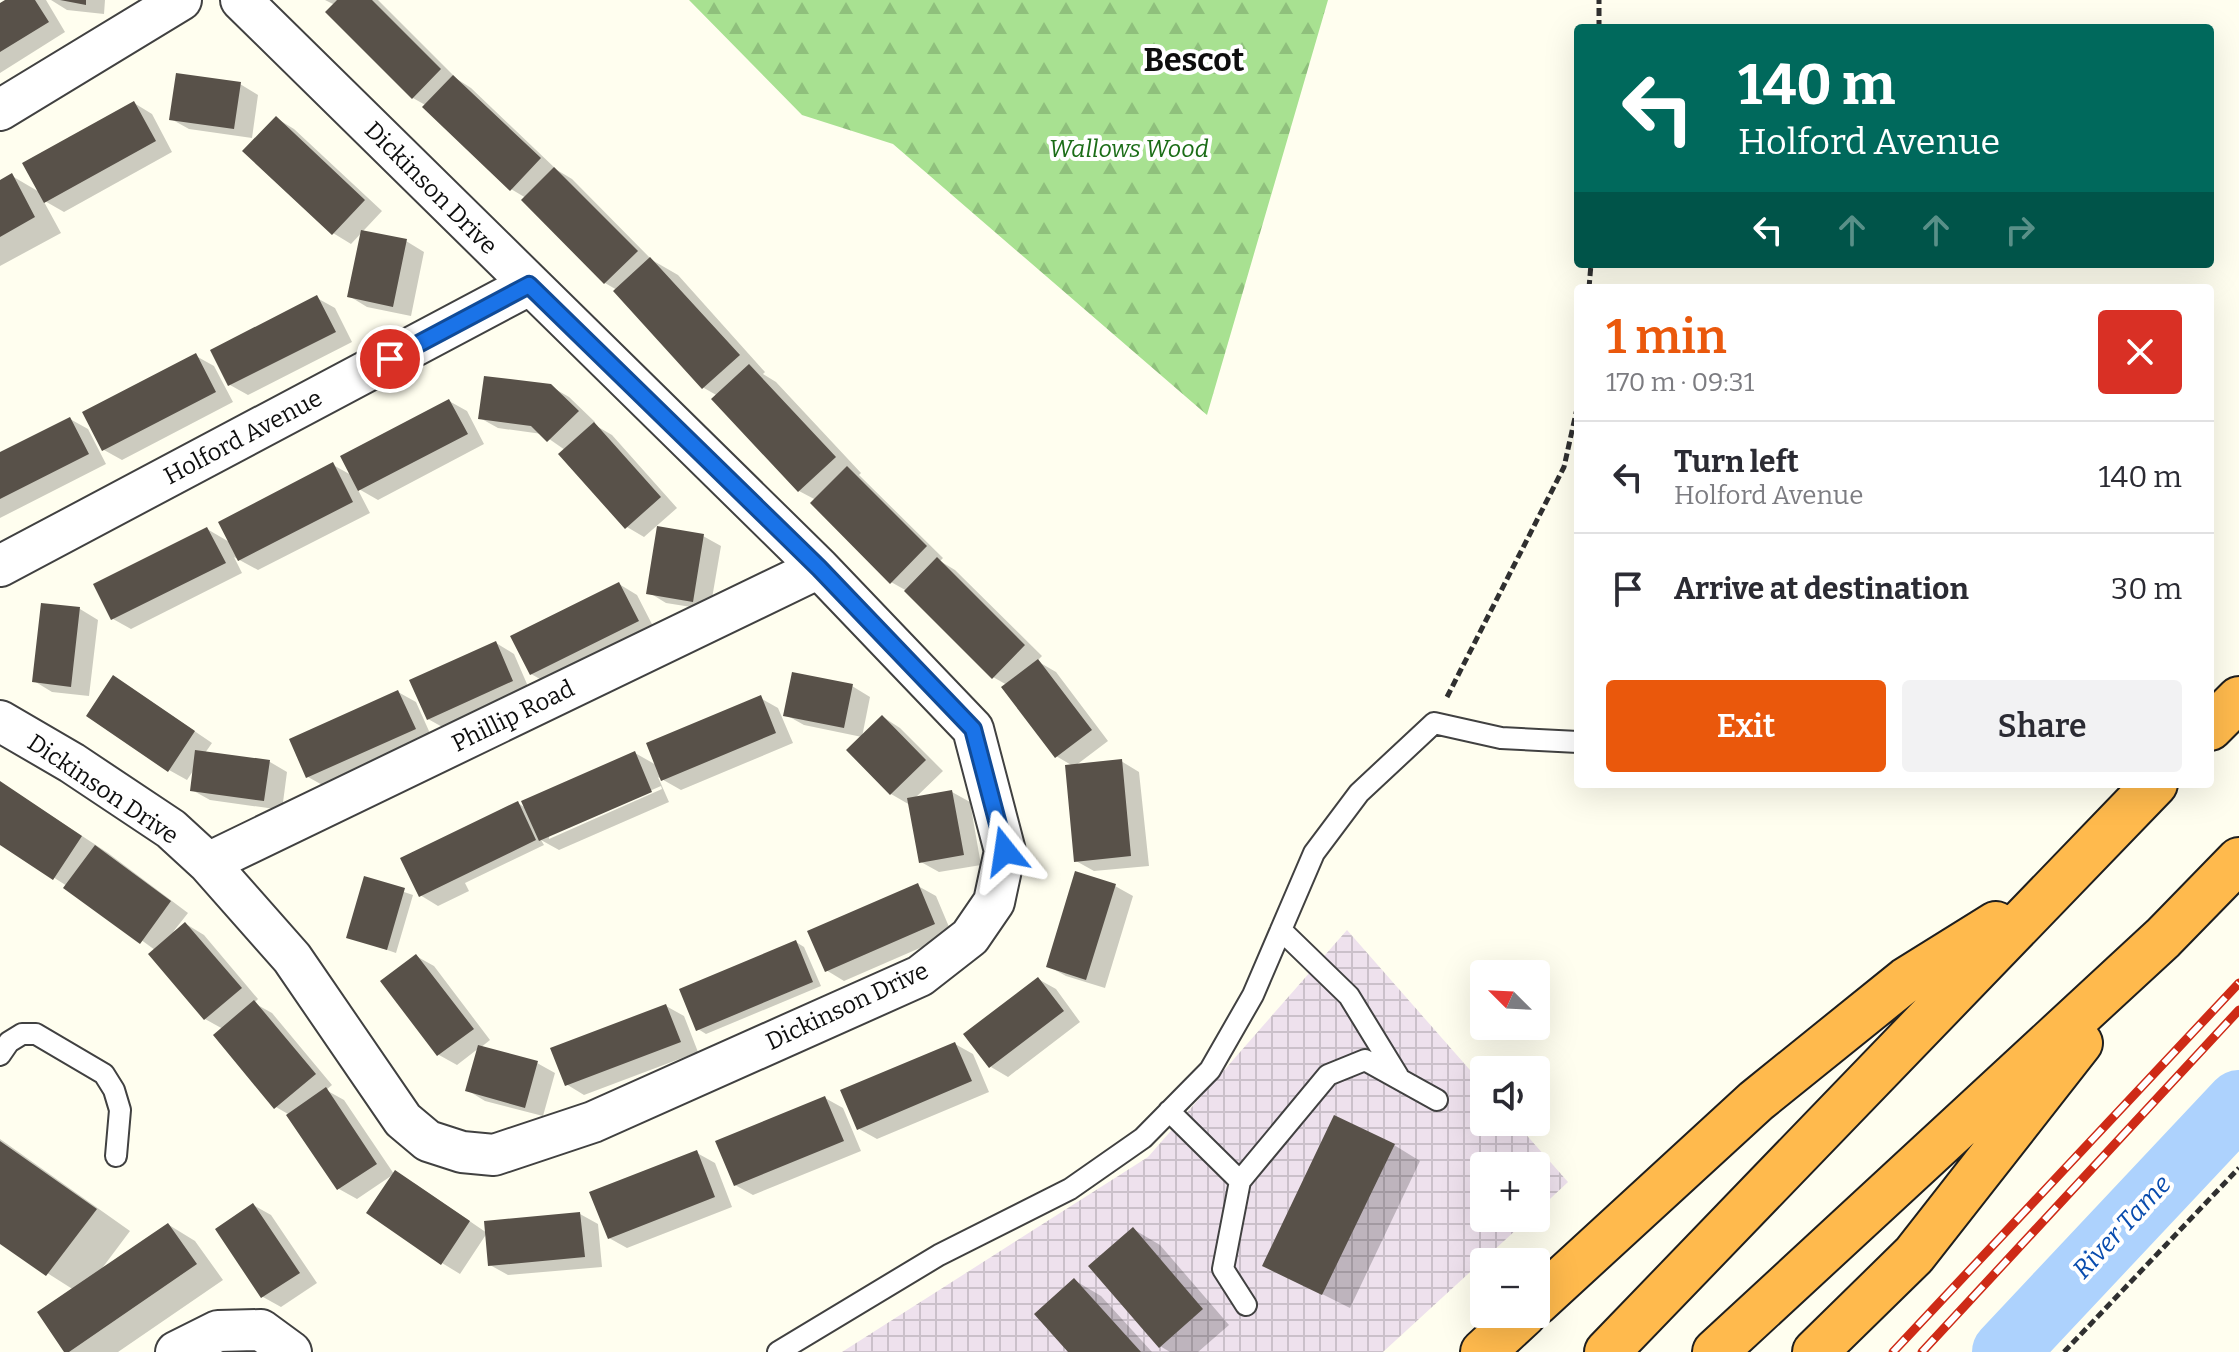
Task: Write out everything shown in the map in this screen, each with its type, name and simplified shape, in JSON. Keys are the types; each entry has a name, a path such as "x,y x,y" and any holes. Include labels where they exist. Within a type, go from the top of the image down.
{"highway":[{"path":"2214,724 2239,699"},
{"path":"1607,1352 2151,788"},
{"path":"1715,1352 2163,938 2239,860"},
{"path":"1550,1290 1756,1101 1894,990 2054,887"},
{"path":"1815,1352 1914,1255 2163,938"},
{"path":"1483,1352 1509,1328"}],"street":[{"path":"0,110 181,0"},
{"name":"Dickinson Drive","path":"0,721 72,763 171,829 208,863 292,958 403,1120 428,1141 462,1152 494,1155 593,1122 920,976 970,937 994,902 1005,851 973,729 819,568 241,0"},
{"name":"Holford Avenue","path":"0,566 529,285"},
{"name":"Phillip Road","path":"208,863 819,568"},
{"path":"176,1352 218,1331 261,1330 291,1352"}],"lane":[{"path":"778,1352 939,1255 1070,1189 1143,1138 1210,1070 1253,995 1314,853 1359,793 1434,723 1501,738 1574,742"},
{"path":"1281,930 1349,996 1399,1078"},
{"path":"0,1055 9,1042 22,1034 36,1034 104,1074 114,1090 120,1110 116,1156"},
{"path":"1246,1305 1223,1269 1240,1181 1328,1075 1365,1060 1437,1100"},
{"path":"1169,1111 1240,1181"}],"path":[{"path":"1599,0 1599,24"},
{"path":"1434,723 1564,467 1574,422"},
{"path":"2064,1352 2239,1168"}],"shaded area":[{"path":"1347,930 1470,1070 1470,1136 1527,1136 1542,1152 1470,1152 1470,1232 1514,1232 1496,1248 1470,1248 1470,1272 1383,1352 842,1352 1148,1157"},
{"path":"1550,1162 1568,1182 1550,1199"}],"green space":[{"name":"Wallows Wood","path":"689,0 1328,0 1207,415 893,144 802,115"}],"building":[{"path":"5,0 35,0 49,22 0,52 0,3"},
{"path":"60,0 86,0 86,5"},
{"path":"337,0 372,0 441,69 412,99 325,12"},
{"path":"176,73 241,82 234,129 169,120"},
{"path":"453,75 541,158 510,191 422,107"},
{"path":"134,101 156,141 44,203 22,163"},
{"path":"276,116 365,200 332,235 242,151"},
{"path":"554,167 638,251 604,284 521,200"},
{"path":"12,173 35,217 0,237 0,180"},
{"path":"361,230 407,239 393,307 347,297"},
{"path":"650,257 740,355 702,389 613,291"},
{"path":"317,295 336,332 228,386 210,350"},
{"path":"196,353 216,392 102,451 82,412"},
{"path":"749,364 836,457 798,492 711,399"},
{"path":"484,376 551,384 579,411 547,442 531,426 478,419"},
{"path":"449,399 468,434 358,491 340,456"},
{"path":"70,417 89,454 0,499 0,452"},
{"path":"594,422 661,497 625,529 558,454"},
{"path":"333,462 353,502 238,561 218,522"},
{"path":"847,466 927,546 890,584 810,503"},
{"path":"657,526 704,534 693,602 646,594"},
{"path":"207,527 226,563 111,620 93,584"},
{"path":"937,557 1025,645 992,679 904,591"},
{"path":"619,582 639,621 530,675 510,636"},
{"path":"41,603 80,607 71,687 32,682"},
{"path":"496,641 513,681 427,720 409,680"},
{"path":"1038,659 1092,730 1055,758 1001,687"},
{"path":"792,672 853,684 844,728 783,716"},
{"path":"113,675 195,731 168,772 86,716"},
{"path":"398,690 416,729 306,778 289,739"},
{"path":"761,695 776,733 661,781 646,743"},
{"path":"882,715 926,760 890,795 846,750"},
{"path":"195,750 270,760 264,801 190,791"},
{"path":"635,751 652,792 539,841 521,801"},
{"path":"1122,759 1131,856 1074,862 1065,765"},
{"path":"0,781 82,836 53,880 0,845"},
{"path":"952,790 964,855 919,863 907,798"},
{"path":"518,801 536,840 419,897 400,858"},
{"path":"95,845 171,901 140,944 63,888"},
{"path":"1075,871 1116,884 1086,980 1046,967"},
{"path":"364,876 405,888 387,950 346,938"},
{"path":"918,883 935,924 825,972 807,931"},
{"path":"185,922 242,988 204,1020 148,954"},
{"path":"796,940 813,982 696,1031 679,989"},
{"path":"416,954 474,1029 437,1056 380,981"},
{"path":"1038,977 1064,1011 989,1068 963,1034"},
{"path":"254,1000 316,1074 274,1109 213,1035"},
{"path":"666,1004 681,1042 565,1086 550,1048"},
{"path":"955,1042 972,1081 857,1130 840,1090"},
{"path":"478,1045 538,1061 525,1108 465,1091"},
{"path":"326,1087 377,1164 337,1190 286,1115"},
{"path":"825,1096 844,1141 734,1186 715,1141"},
{"path":"1334,1115 1395,1144 1322,1295 1262,1266"},
{"path":"0,1141 97,1209 46,1276 0,1244"},
{"path":"697,1150 715,1197 608,1239 589,1192"},
{"path":"395,1170 470,1221 441,1265 366,1213"},
{"path":"253,1203 300,1273 261,1298 215,1229"},
{"path":"580,1212 585,1257 488,1266 484,1221"},
{"path":"168,1223 197,1264 69,1352 64,1352 37,1312"},
{"path":"1133,1227 1203,1309 1159,1348 1088,1266"},
{"path":"1074,1278 1141,1352 1068,1352 1034,1314"}],"waterway":[{"name":"River Tame","path":"2005,1352 2239,1103"}],"railway":[{"path":"1893,1352 2239,983"},
{"path":"1922,1352 2239,1010"}],"district":[{"name":"Bescot","path":"1194,60"}],"route":[{"path":"390,359 529,285 819,568 973,729 1005,851"}]}
